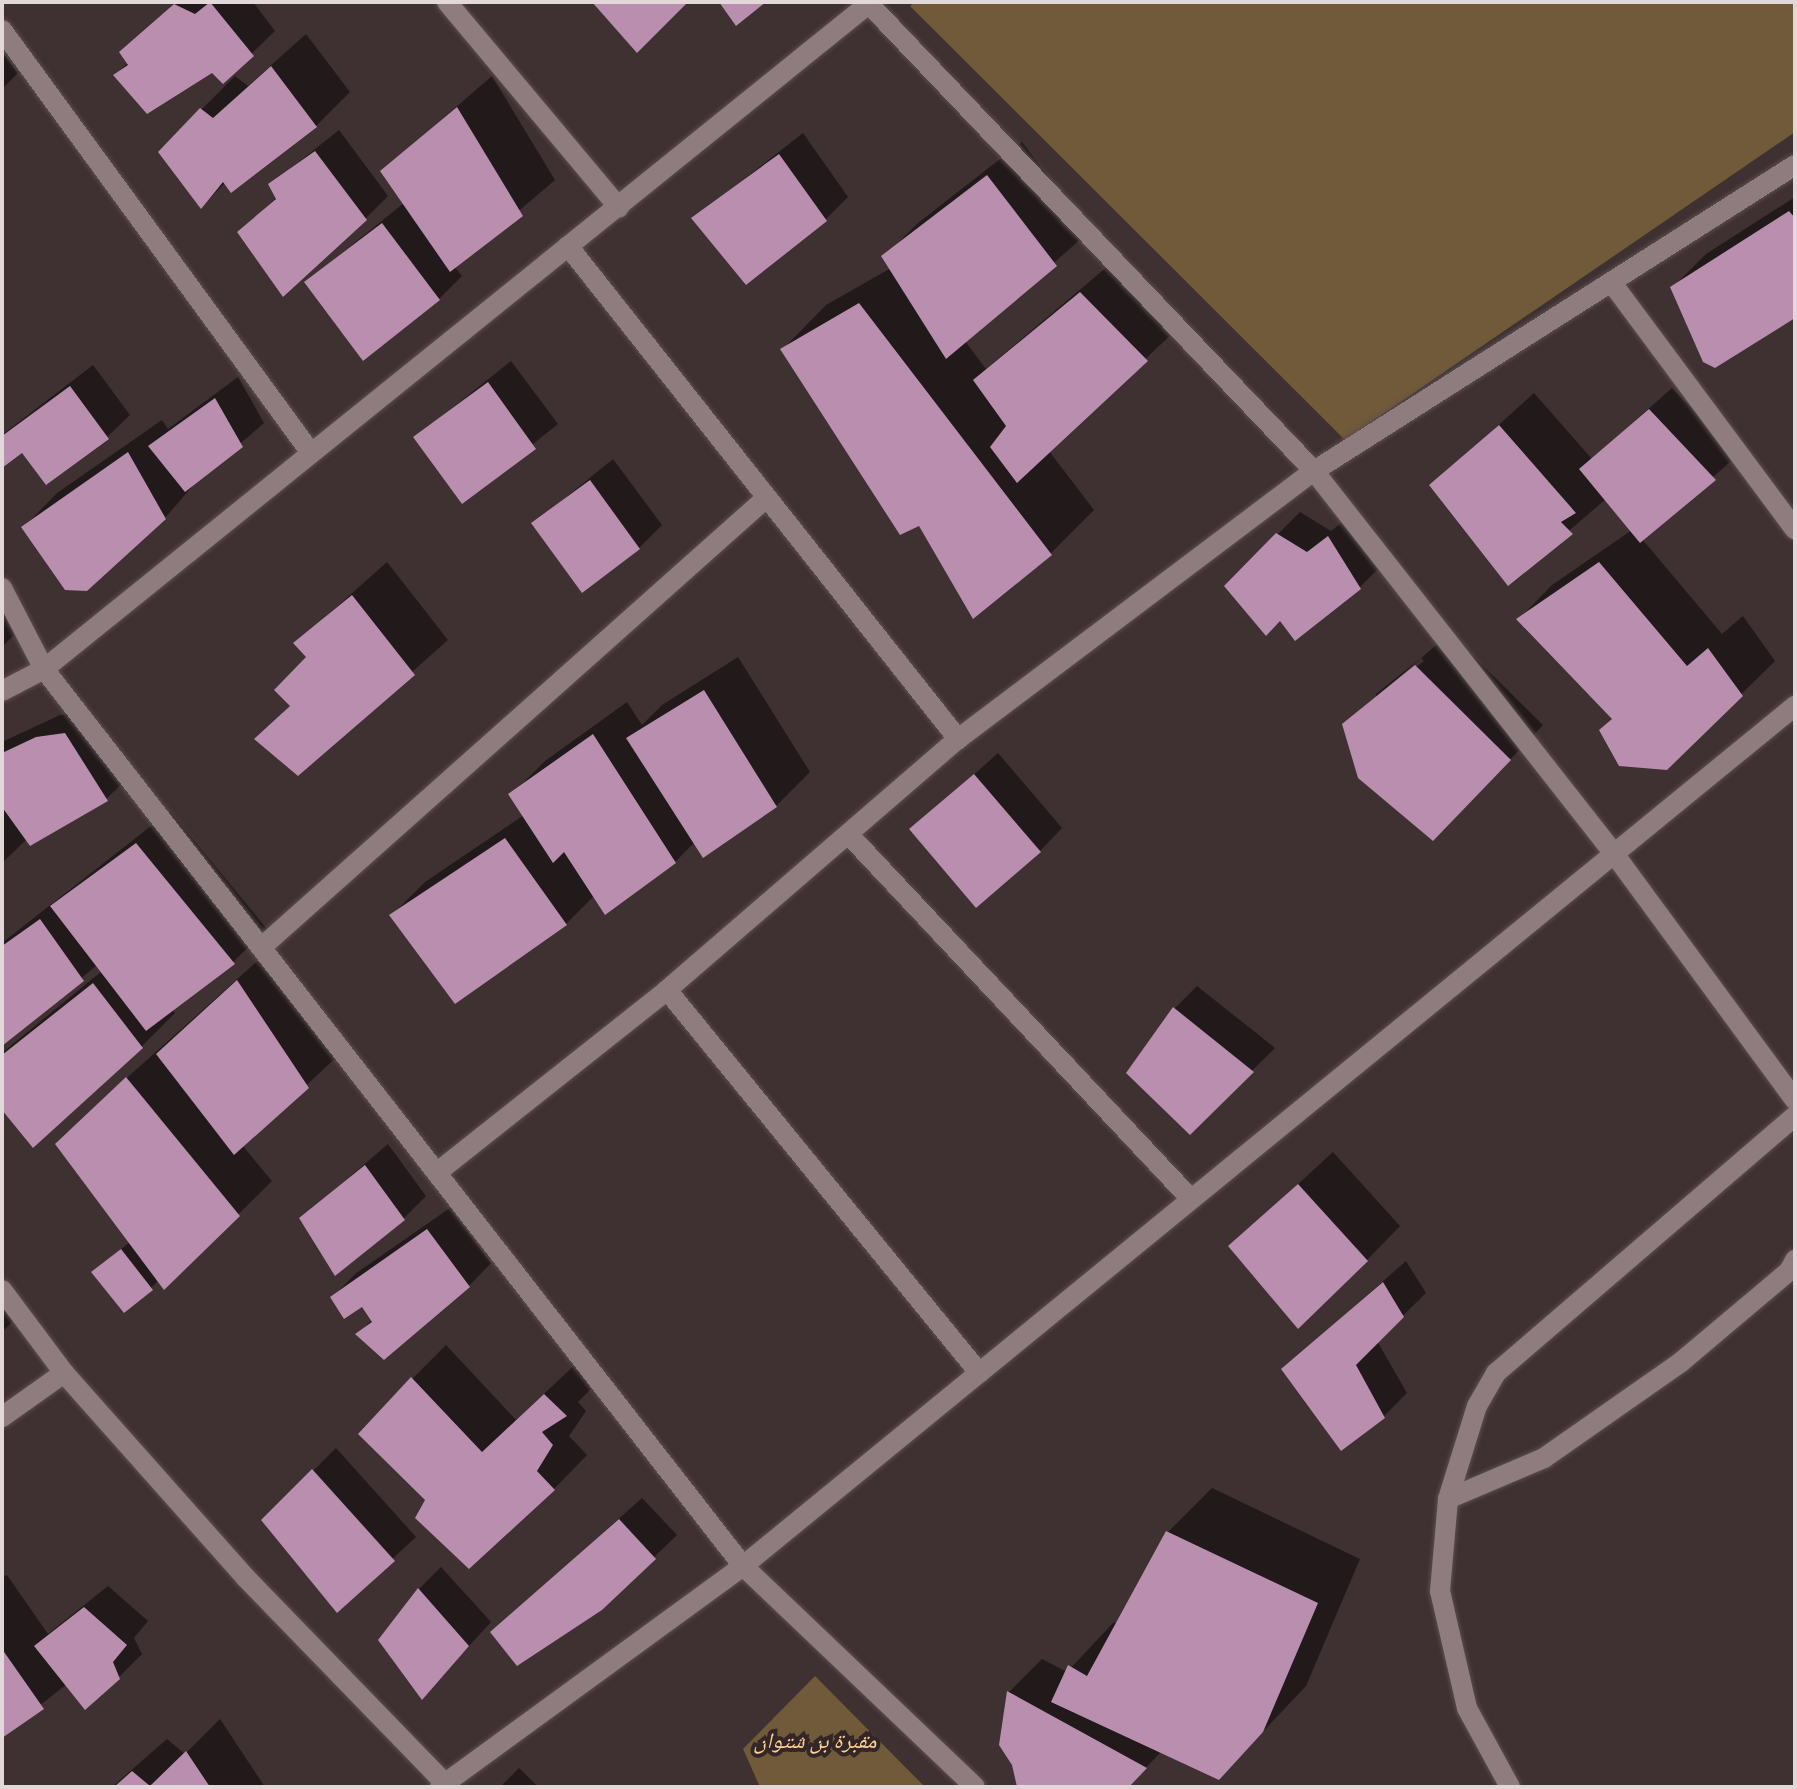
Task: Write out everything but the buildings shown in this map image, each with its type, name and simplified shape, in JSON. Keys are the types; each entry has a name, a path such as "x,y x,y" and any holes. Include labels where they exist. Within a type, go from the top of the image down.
{"street":[{"path":"447,2 619,208"},
{"path":"2,691 44,669 870,3 1314,471 1612,851 1795,1100"},
{"path":"2,30 311,453"},
{"path":"439,1171 667,990 850,836 958,739 1314,471 1795,165"},
{"path":"568,246 765,499 958,739"},
{"path":"1612,283 1795,529"},
{"path":"263,946 765,499"},
{"path":"2,588 44,669 439,1171 743,1566 975,1787"},
{"path":"2,1290 64,1373 246,1578 442,1785 743,1566 1612,851 1795,706"},
{"path":"850,836 1190,1198"},
{"path":"667,990 979,1373"},
{"path":"1510,1787 1467,1708 1447,1640 1440,1591 1448,1499 1477,1406 1496,1373 1795,1116"},
{"path":"1448,1499 1544,1458 1681,1362 1789,1271 1795,1260"},
{"path":"2,1417 64,1373"}],"green space":[{"path":"915,2 1795,2 1795,132 1345,440 910,6"},
{"name":"مقبرة بن شتوان","path":"815,1676 925,1787 760,1787 743,1749"}]}
